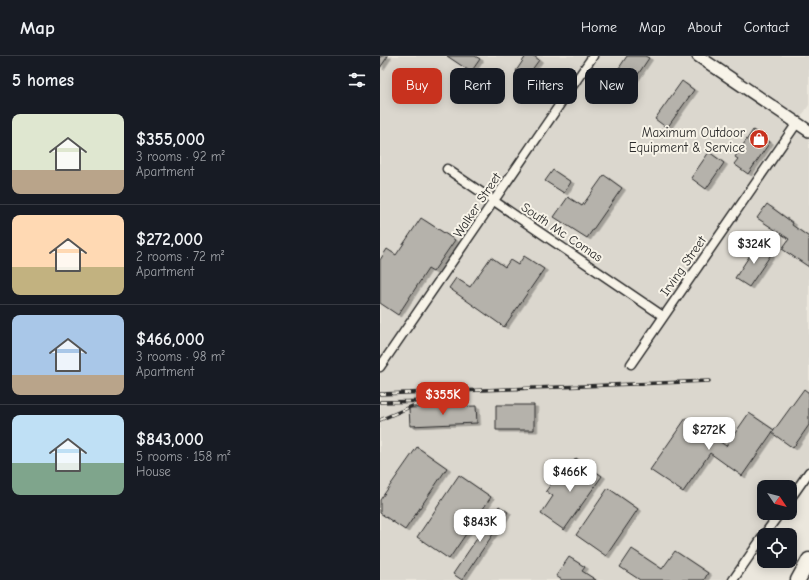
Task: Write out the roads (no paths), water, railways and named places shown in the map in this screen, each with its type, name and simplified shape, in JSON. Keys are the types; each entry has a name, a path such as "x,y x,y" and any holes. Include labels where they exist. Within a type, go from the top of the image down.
{"highway":[{"path":"798,580 809,560"}],"main road":[{"path":"698,56 809,131"}],"street":[{"name":"Walker Street","path":"380,367 593,56"},
{"name":"Irving Street","path":"631,364 797,123"},
{"name":"South Mc Comas","path":"447,168 663,316"},
{"path":"797,489 809,472"},
{"path":"733,580 757,545"}],"railway":[{"path":"380,394 709,381"},
{"path":"380,402 435,401 464,396"},
{"path":"380,420 417,404"}],"place":[{"name":"Maximum Outdoor Equipment & Service","path":"759,139"}]}
